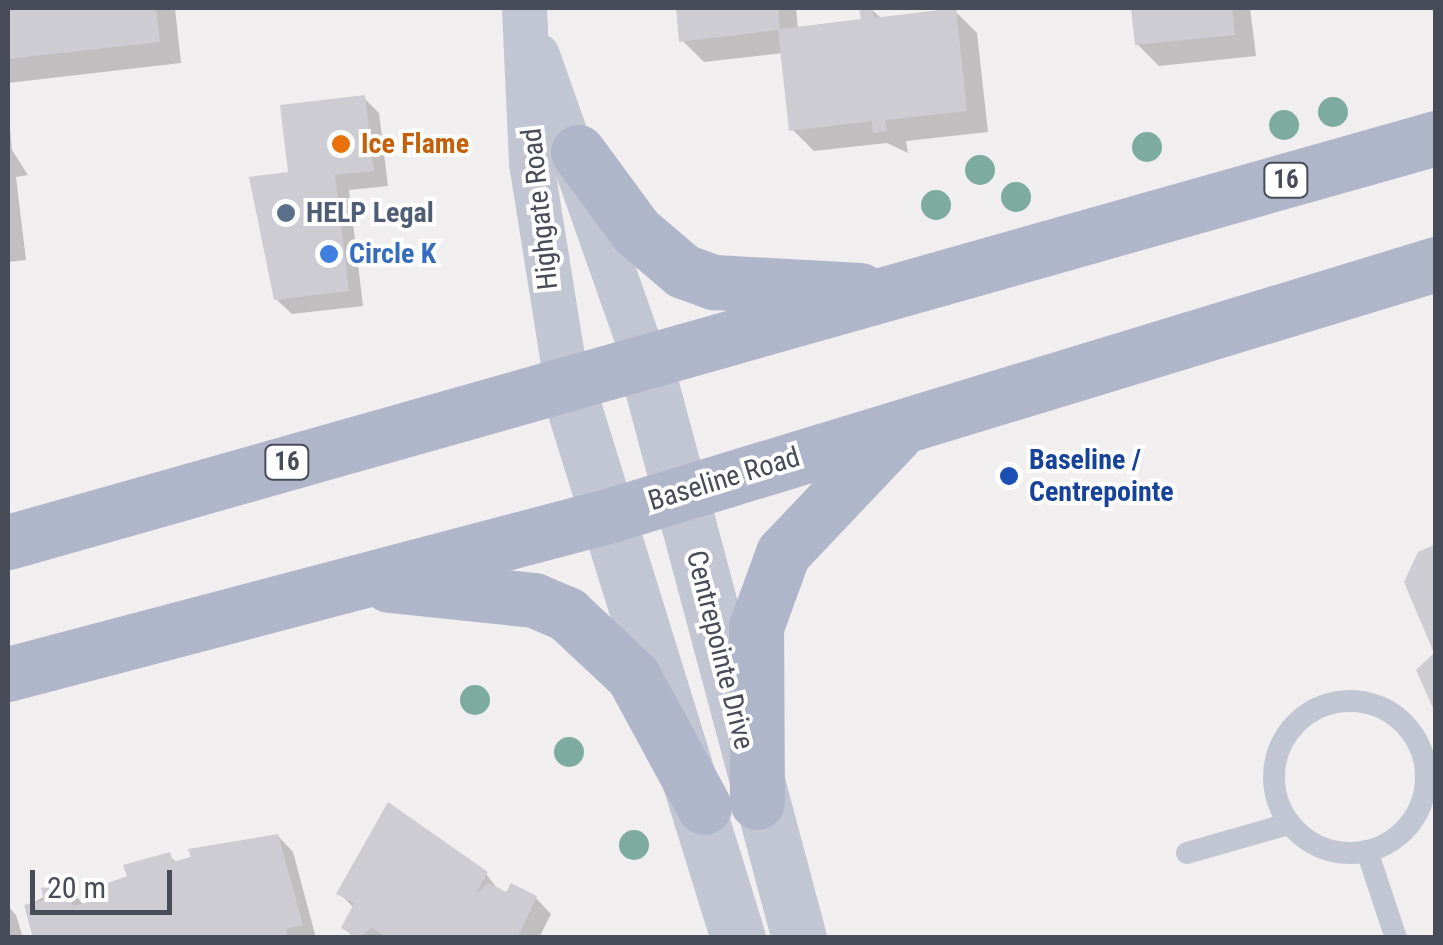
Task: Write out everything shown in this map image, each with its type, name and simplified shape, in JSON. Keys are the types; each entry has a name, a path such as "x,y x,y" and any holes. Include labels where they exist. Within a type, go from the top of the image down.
{"main road":[{"name":"16","path":"8,542 566,382 908,293 1436,138"},
{"path":"578,152 636,232 683,271 714,282 908,293"},
{"name":"Baseline Road","path":"8,674 351,580 611,515 680,489 901,430 1436,264"},
{"path":"757,802 756,627 782,553 901,430"},
{"path":"351,580 534,600 567,614 634,676 704,807"}],"street":[{"name":"Highgate Road","path":"526,21 578,152 645,362"},
{"name":"Highgate Road","path":"526,21 531,163 566,382"},
{"name":"Centrepointe Drive","path":"645,362 757,802 798,938"},
{"name":"Centrepointe Drive","path":"566,382 704,807 738,938"}],"lane":[{"path":"1363,701 1408,727 1426,774 1410,824 1367,851 1324,849 1288,824 1273,775 1292,727 1324,706 1363,701"},
{"path":"1188,853 1288,824"},
{"path":"1367,851 1396,938"}],"building":[{"path":"8,8 156,8 160,42 8,59"},
{"path":"676,8 778,8 780,29 861,19 859,8 872,8 874,18 956,8 967,111 885,120 887,131 873,133 872,121 789,131 778,30 679,42"},
{"path":"1131,8 1232,8 1235,35 1135,45"},
{"path":"365,95 374,171 335,175 349,291 274,300 249,177 288,172 280,105"},
{"path":"1436,544 1436,715 1416,670 1434,653 1404,582 1418,552"},
{"path":"388,802 488,872 475,895 489,883 506,892 511,883 537,896 517,938 388,938 371,928 359,938 341,928 354,903 336,894"},
{"path":"278,834 303,925 286,929 288,938 33,938 24,905 44,900 41,888 67,881 73,906 89,902 86,891 127,876 123,865 170,852 173,862 191,857 188,849"}],"place":[{"name":"Ice Flame","path":"341,144"},
{"name":"HELP Legal","path":"286,213"},
{"name":"Circle K","path":"329,254"},
{"name":"Baseline / Centrepointe","path":"1009,476"}]}
